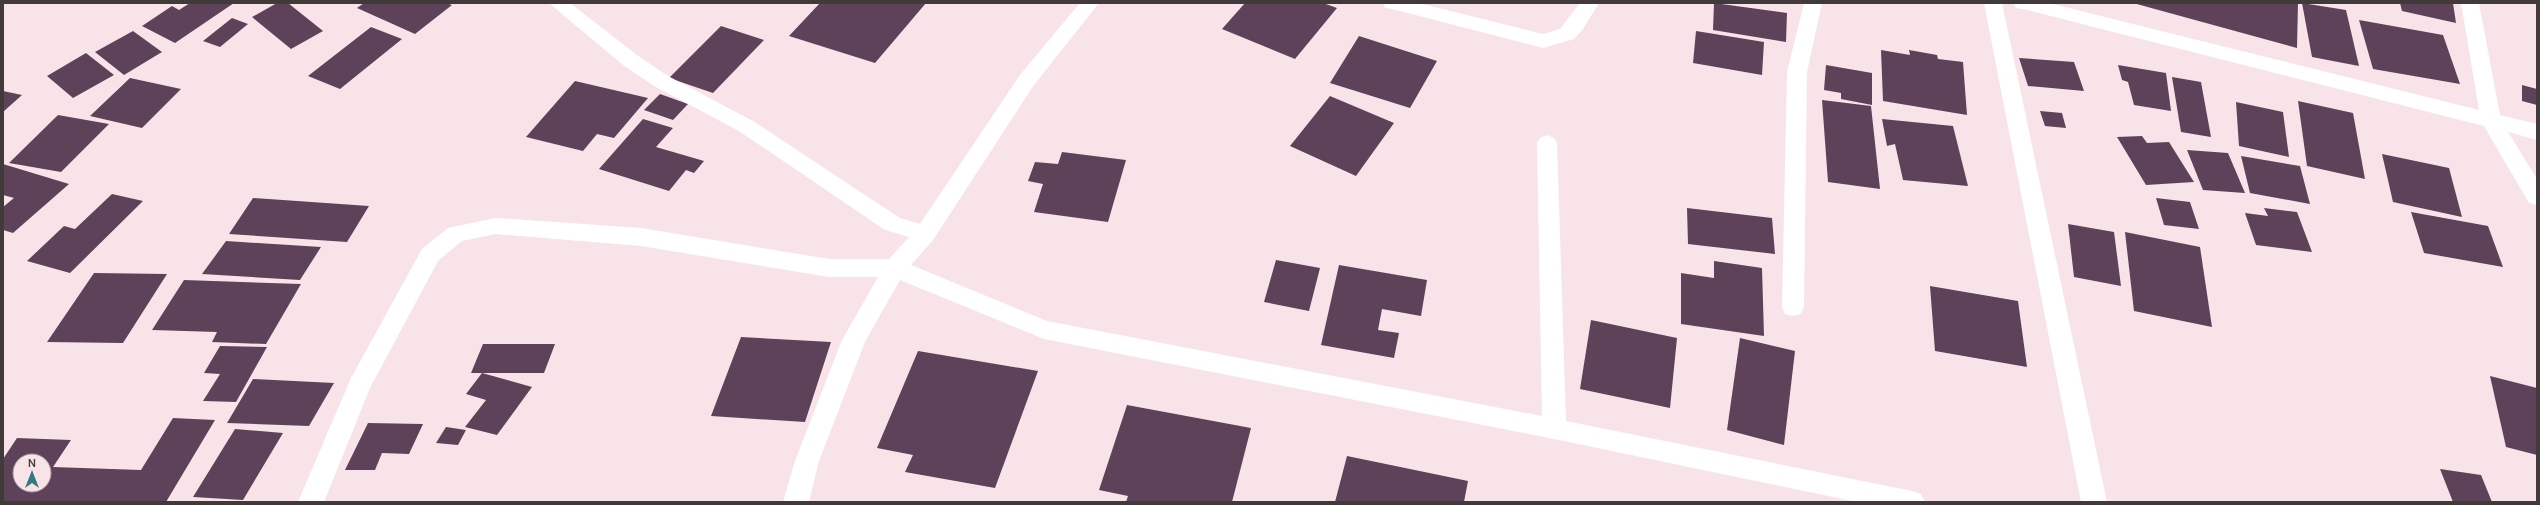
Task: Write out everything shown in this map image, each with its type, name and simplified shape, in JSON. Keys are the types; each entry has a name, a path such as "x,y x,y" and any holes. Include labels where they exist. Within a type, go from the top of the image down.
{"street":[{"path":"558,3 630,60 662,81 746,126 893,224 925,234"},
{"path":"796,502 807,462 854,340 895,268 925,234 1027,80 1090,3"},
{"path":"1392,3 1543,41 1558,40 1571,34 1590,3"},
{"path":"1793,307 1798,72 1813,3"},
{"path":"1993,3 2094,502"},
{"path":"2023,3 2491,122 2537,132"},
{"path":"2470,3 2491,122 2537,197"},
{"path":"1547,143 1554,429"},
{"path":"311,502 359,385 430,255 456,234 496,226 641,237 829,268 895,268 1044,330 1554,429 1912,502"}],"building":[{"path":"190,3 234,3 175,43 142,26 172,6 179,10"},
{"path":"277,3 288,3 323,31 291,49 252,17"},
{"path":"364,3 446,3 452,5 415,34 357,8"},
{"path":"820,3 926,3 875,63 789,36"},
{"path":"1245,3 1323,3 1337,8 1295,59 1222,29"},
{"path":"1714,3 1787,13 1786,42 1713,30"},
{"path":"2133,3 2298,3 2297,48"},
{"path":"2302,3 2346,10 2359,66 2312,57"},
{"path":"2400,3 2453,3 2456,23 2402,11"},
{"path":"232,18 248,24 220,47 203,41"},
{"path":"2359,20 2443,35 2460,84 2373,69"},
{"path":"721,26 764,40 713,93 669,78"},
{"path":"371,27 402,39 340,89 308,76"},
{"path":"133,31 162,52 124,75 95,52"},
{"path":"1696,31 1764,42 1762,75 1693,63"},
{"path":"1359,36 1437,61 1410,108 1330,83"},
{"path":"1881,50 1910,55 1909,50 1937,55 1938,59 1963,62 1967,115 1883,101"},
{"path":"86,53 114,75 73,98 47,76"},
{"path":"2019,58 2074,62 2084,91 2028,86"},
{"path":"1826,65 1872,73 1872,105 1841,99 1841,93 1824,90"},
{"path":"2118,65 2166,73 2171,111 2134,105 2128,82 2122,80"},
{"path":"2172,77 2201,82 2211,137 2181,132"},
{"path":"130,78 181,89 142,128 90,116"},
{"path":"575,81 648,98 614,138 597,134 583,151 526,137"},
{"path":"2522,85 2537,89 2537,105 2522,101"},
{"path":"3,91 22,95 3,112"},
{"path":"660,94 688,104 673,120 644,110"},
{"path":"1330,96 1394,123 1356,176 1290,146"},
{"path":"1822,100 1871,106 1880,189 1828,182"},
{"path":"2298,101 2353,113 2365,179 2307,166"},
{"path":"2236,102 2283,112 2289,157 2239,146"},
{"path":"2040,111 2062,113 2066,128 2045,126"},
{"path":"58,115 109,124 61,172 9,163"},
{"path":"643,119 673,128 656,147 704,161 694,173 686,170 669,191 599,169"},
{"path":"1882,119 1953,126 1968,186 1903,180 1895,144 1887,146"},
{"path":"2142,136 2147,143 2169,142 2194,182 2146,185 2117,137"},
{"path":"2187,150 2228,153 2245,193 2203,190"},
{"path":"1062,152 1126,160 1108,222 1034,212 1043,184 1028,181 1035,162 1058,164"},
{"path":"2382,154 2449,168 2462,217 2393,202"},
{"path":"2241,156 2300,166 2310,204 2250,193"},
{"path":"3,164 69,184 13,233 3,230 3,207 14,198 3,195"},
{"path":"112,194 143,201 70,273 27,261 64,226 75,229"},
{"path":"253,198 369,206 347,242 229,234"},
{"path":"2156,198 2190,202 2199,229 2164,225"},
{"path":"1687,208 1772,218 1775,254 1688,244"},
{"path":"2264,208 2297,212 2312,252 2256,245 2245,213 2268,216"},
{"path":"2411,212 2488,226 2503,267 2424,253"},
{"path":"2068,224 2114,232 2121,286 2074,277"},
{"path":"2125,232 2200,247 2212,327 2134,311"},
{"path":"226,241 321,247 300,280 202,274"},
{"path":"1276,260 1320,268 1309,311 1264,302"},
{"path":"1714,261 1762,268 1764,336 1681,324 1681,273 1714,278"},
{"path":"1339,265 1427,280 1421,316 1382,309 1378,330 1399,333 1394,358 1321,345"},
{"path":"94,273 167,274 123,343 47,342"},
{"path":"184,280 301,284 266,344 212,342 217,332 152,330"},
{"path":"1930,286 2018,301 2027,367 1935,351"},
{"path":"1591,320 1677,338 1670,408 1580,389"},
{"path":"741,337 831,342 805,422 711,416"},
{"path":"1740,338 1795,351 1784,445 1727,430"},
{"path":"483,344 555,344 544,373 471,373"},
{"path":"220,346 267,347 236,402 203,401 220,374 204,373"},
{"path":"918,351 1038,371 995,488 905,472 913,455 877,448"},
{"path":"482,373 532,387 497,435 465,427 486,400 466,394"},
{"path":"2490,376 2537,388 2537,455 2506,447"},
{"path":"253,379 334,383 309,426 227,423"},
{"path":"1127,405 1251,428 1232,502 1126,502 1128,496 1099,490"},
{"path":"173,418 215,420 166,502 3,502 3,459 17,438 71,440 53,467 141,470"},
{"path":"368,423 423,424 409,454 382,453 375,470 345,470"},
{"path":"446,427 466,430 458,445 436,443"},
{"path":"235,429 283,433 243,500 193,497"},
{"path":"1347,456 1468,481 1464,502 1335,502"},
{"path":"2440,469 2481,475 2492,502 2453,502"}]}
